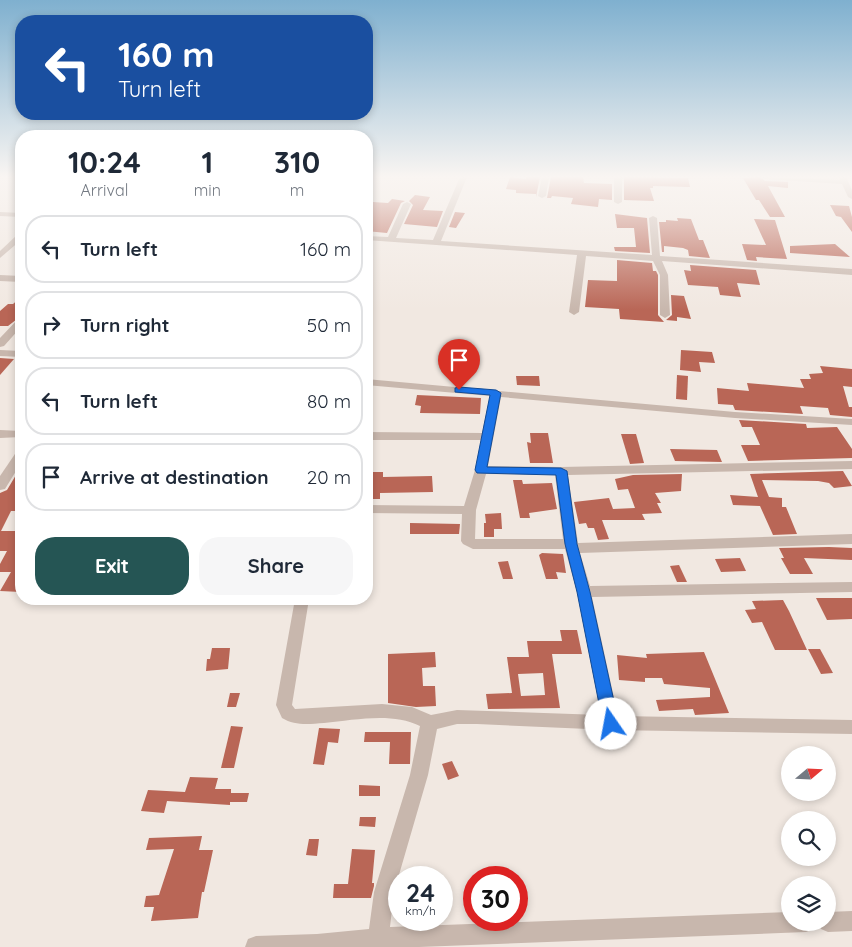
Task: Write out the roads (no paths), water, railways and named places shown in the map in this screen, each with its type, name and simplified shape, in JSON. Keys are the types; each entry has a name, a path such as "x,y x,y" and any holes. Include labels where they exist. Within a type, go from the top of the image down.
{"street":[{"path":"391,239 399,221"},
{"path":"436,242 445,221"},
{"path":"653,221 656,258 664,275 665,315"},
{"path":"373,238 852,272"},
{"path":"0,255 15,241"},
{"path":"574,312 582,253"},
{"path":"0,278 15,279"},
{"path":"0,344 15,328"},
{"path":"0,353 15,354"},
{"path":"373,383 735,414 852,422"},
{"path":"496,393 481,470 469,510 467,538 472,544 572,546 852,539"},
{"path":"0,434 15,434"},
{"path":"373,436 488,437"},
{"path":"0,486 15,463"},
{"path":"481,470 561,471 852,465"},
{"path":"561,471 572,546 584,592 611,724"},
{"path":"373,509 469,510"},
{"path":"584,592 852,587"},
{"path":"301,605 284,705 285,711 289,715 302,717 382,711 412,714 430,722 457,717 476,717 611,724 852,727"},
{"path":"378,938 384,892 419,776 430,722"},
{"path":"836,922 852,921"},
{"path":"256,947 317,945 378,938 781,923"}]}
